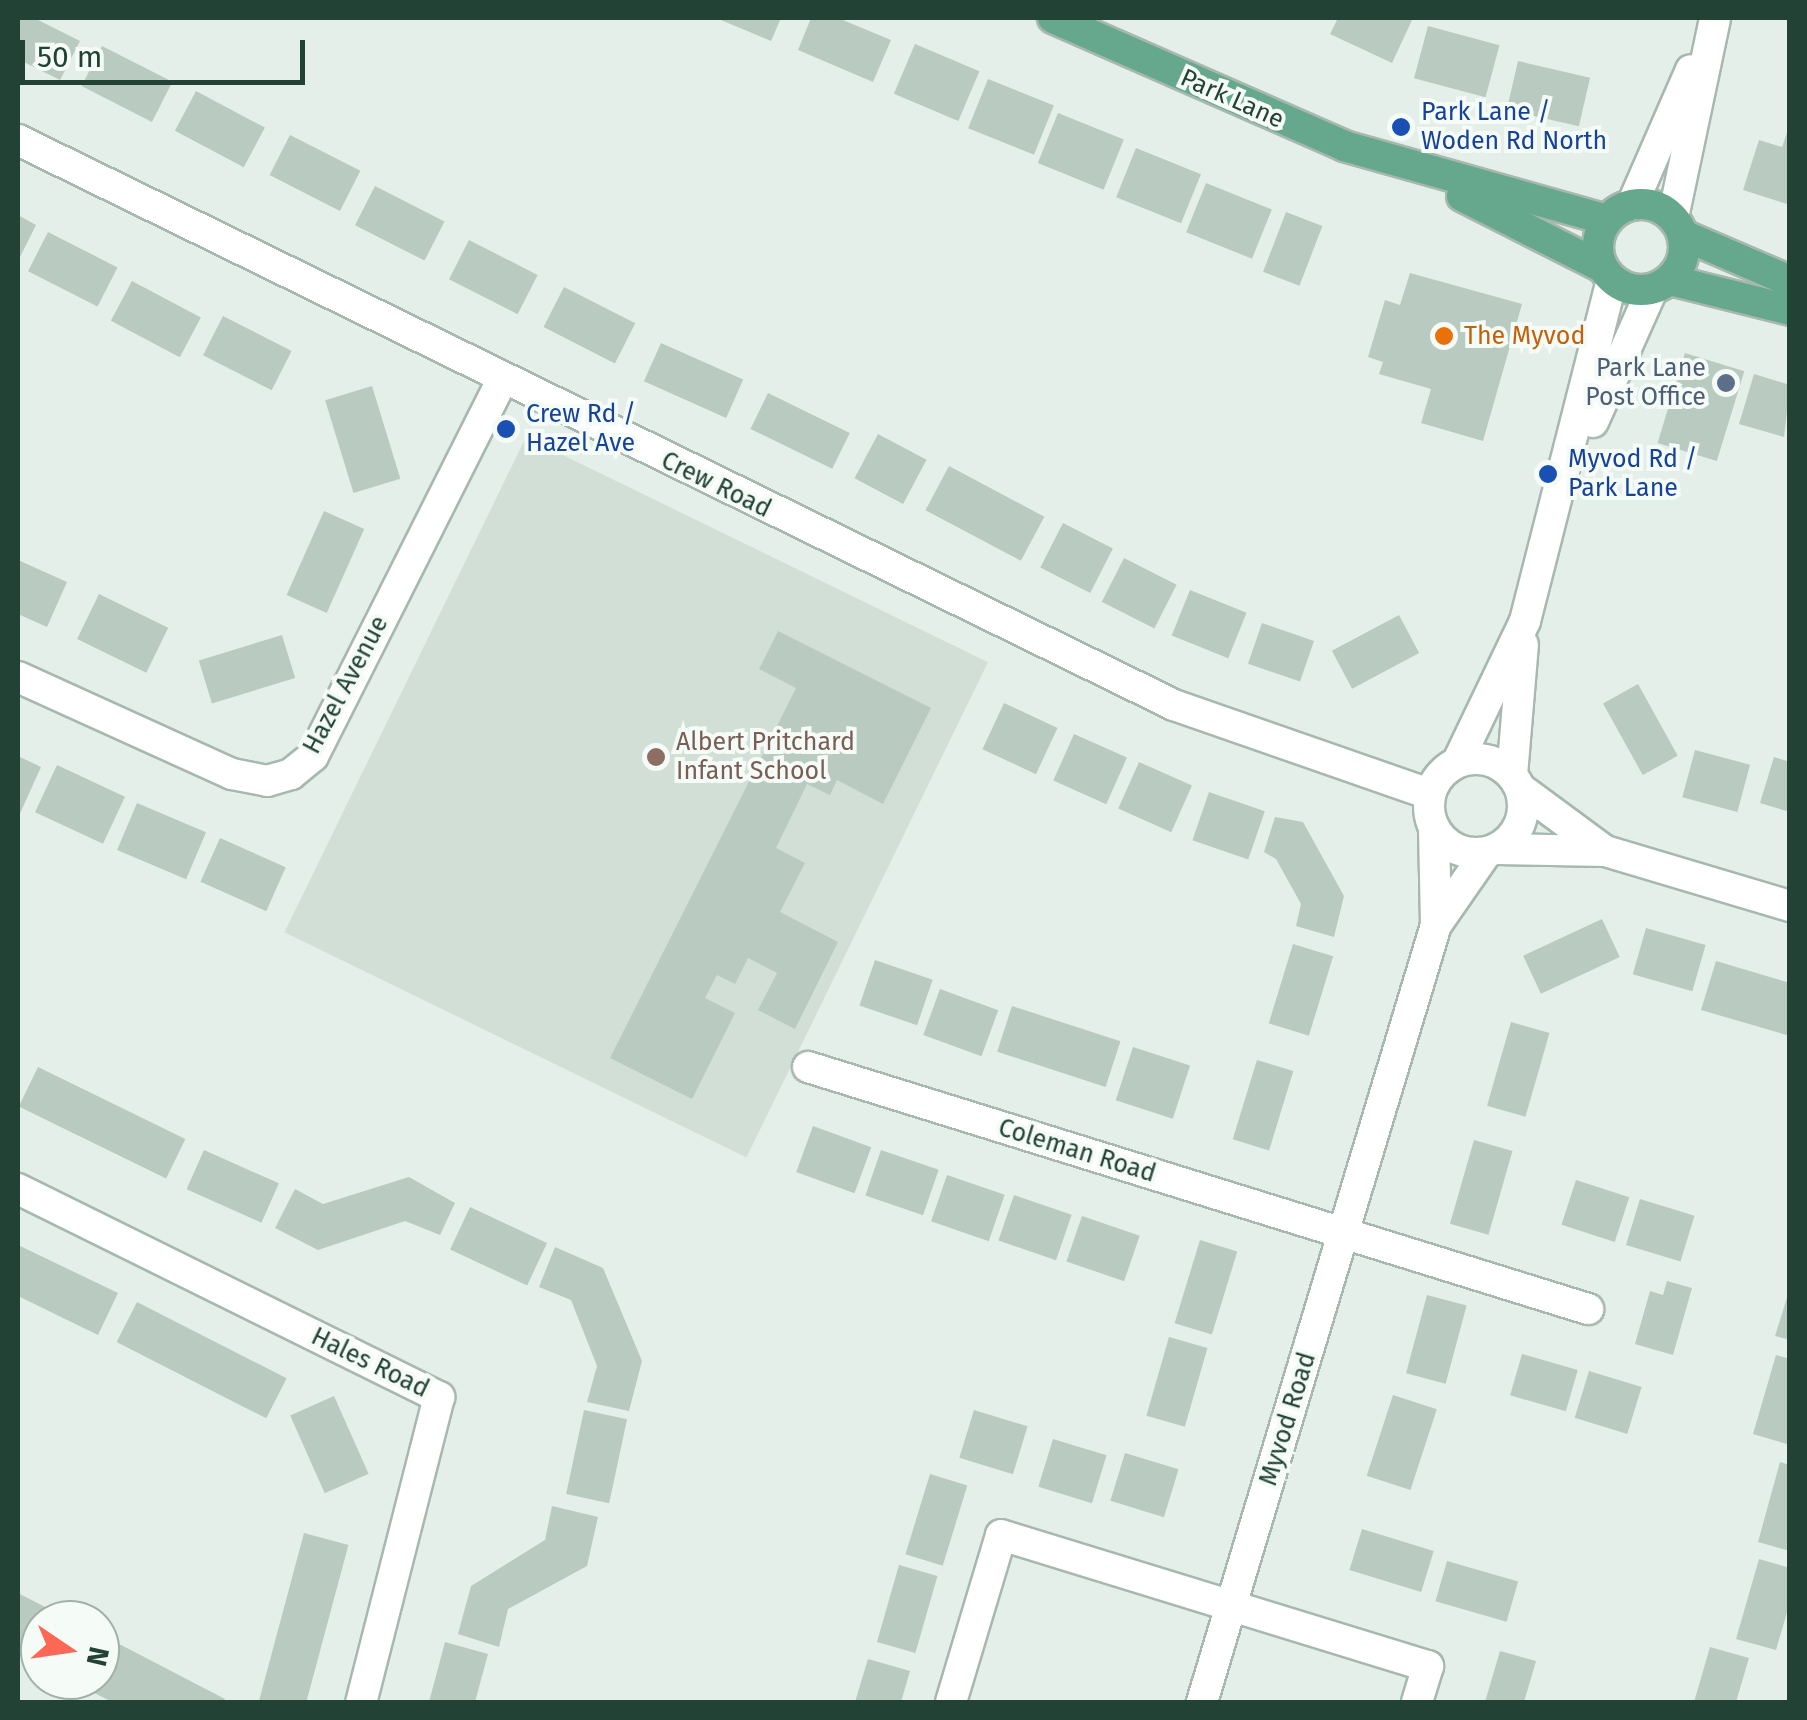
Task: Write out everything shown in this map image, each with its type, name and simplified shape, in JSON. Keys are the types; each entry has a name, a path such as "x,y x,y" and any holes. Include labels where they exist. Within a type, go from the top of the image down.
{"main road":[{"name":"Park Lane","path":"1053,18 1235,102 1414,171 1607,274"},
{"name":"Park Lane","path":"1414,171 1620,212"},
{"path":"1790,281 1678,226 1660,208 1620,212 1600,235 1607,274 1790,310"},
{"path":"1661,285 1684,251 1678,226"}],"street":[{"path":"1620,212 1714,18"},
{"path":"1678,226 1714,18"},
{"name":"Crew Road","path":"18,140 502,381 1174,705 1430,794"},
{"path":"1607,274 1565,484 1525,621 1458,762 1430,794 1434,829 1452,847 1605,851 1790,906"},
{"path":"1565,484 1661,285"},
{"name":"Hazel Avenue","path":"18,677 232,774 267,781 291,774 313,756 502,381"},
{"path":"1491,851 1520,826 1516,782 1525,621"},
{"path":"1458,762 1494,762 1605,851"},
{"name":"Myvod Road","path":"1202,1702 1436,925 1434,829"},
{"name":"Myvod Road","path":"1436,925 1491,851"},
{"name":"Coleman Road","path":"808,1067 1345,1234"},
{"name":"Hales Road","path":"18,1189 439,1397 361,1702"},
{"path":"1345,1234 1588,1309"},
{"path":"951,1702 1001,1535 1428,1666 1417,1702"}],"shaded area":[{"name":"Albert Pritchard Infant School","path":"526,437 988,662 746,1158 284,932"}],"building":[{"path":"18,18 34,18 80,41 60,80 18,59"},
{"path":"716,18 781,18 771,41"},
{"path":"811,18 838,18 891,40 873,82 798,50"},
{"path":"1338,18 1413,18 1392,63 1330,34"},
{"path":"1428,26 1499,45 1486,97 1414,78"},
{"path":"915,44 979,71 958,121 894,94"},
{"path":"102,46 172,82 152,122 82,86"},
{"path":"1518,61 1590,78 1579,126 1507,110"},
{"path":"988,79 1054,106 1034,155 968,128"},
{"path":"196,91 265,128 244,167 175,131"},
{"path":"1058,113 1124,140 1104,190 1038,163"},
{"path":"1789,127 1790,205 1743,190 1759,140 1782,147"},
{"path":"290,135 360,171 340,211 270,175"},
{"path":"1136,148 1201,174 1181,223 1116,197"},
{"path":"1206,183 1272,210 1252,259 1186,232"},
{"path":"375,186 444,221 425,261 355,225"},
{"path":"1286,212 1322,226 1299,286 1263,272"},
{"path":"18,215 36,225 18,261"},
{"path":"48,232 117,267 98,307 28,271"},
{"path":"469,240 538,275 518,314 449,279"},
{"name":"The Myvod","path":"1410,273 1522,304 1483,441 1421,423 1431,389 1379,374 1383,362 1368,357 1385,300 1400,305"},
{"path":"132,281 201,318 180,357 111,321"},
{"path":"564,287 635,323 615,363 544,327"},
{"path":"223,316 292,351 272,390 203,355"},
{"path":"661,343 743,380 726,418 644,381"},
{"path":"1685,353 1744,371 1717,461 1658,443"},
{"path":"1754,374 1790,385 1784,437 1739,424"},
{"path":"372,386 400,479 354,493 325,400"},
{"path":"768,393 850,433 832,469 750,429"},
{"path":"878,434 927,460 903,504 855,478"},
{"path":"949,466 1044,517 1021,561 926,510"},
{"path":"324,511 364,529 327,613 287,595"},
{"path":"1063,523 1113,548 1090,593 1040,568"},
{"path":"1124,558 1177,585 1154,628 1102,602"},
{"path":"18,560 67,582 47,627 18,614"},
{"path":"1190,590 1247,613 1228,658 1172,635"},
{"path":"99,594 168,628 146,673 77,639"},
{"path":"1399,615 1419,653 1352,689 1332,651"},
{"path":"1262,623 1314,641 1300,682 1248,664"},
{"path":"778,631 931,708 883,804 837,780 830,795 807,784 776,848 805,863 780,912 838,942 795,1029 758,1010 777,973 748,958 735,984 717,975 705,998 735,1013 692,1099 610,1058 796,688 759,669"},
{"path":"282,635 295,678 212,703 199,660"},
{"path":"1638,684 1678,756 1643,775 1603,703"},
{"path":"1004,703 1057,728 1036,774 982,749"},
{"path":"1074,734 1127,758 1106,804 1053,781"},
{"path":"1695,750 1750,765 1737,812 1682,797"},
{"path":"18,756 41,767 18,818"},
{"path":"1774,757 1790,762 1790,812 1760,803"},
{"path":"1139,762 1192,786 1171,832 1118,809"},
{"path":"57,765 125,797 103,844 35,812"},
{"path":"1209,792 1265,811 1248,859 1192,840"},
{"path":"137,803 206,832 186,879 117,850"},
{"path":"1275,817 1303,822 1344,896 1334,937 1296,926 1301,904 1276,859 1264,852"},
{"path":"220,838 286,867 266,911 200,882"},
{"path":"1602,919 1620,957 1541,994 1523,956"},
{"path":"1646,928 1706,945 1692,991 1633,974"},
{"path":"1293,944 1333,956 1309,1036 1269,1023"},
{"path":"875,960 933,980 917,1025 859,1005"},
{"path":"1716,961 1790,983 1790,1036 1701,1010"},
{"path":"940,989 998,1010 982,1056 923,1035"},
{"path":"1012,1006 1120,1041 1106,1087 997,1052"},
{"path":"1511,1022 1549,1033 1525,1117 1487,1106"},
{"path":"1133,1047 1190,1066 1173,1119 1116,1100"},
{"path":"1257,1060 1293,1071 1269,1150 1233,1139"},
{"path":"38,1067 185,1139 166,1178 19,1107"},
{"path":"813,1126 871,1147 855,1193 796,1172"},
{"path":"1474,1140 1512,1151 1488,1235 1450,1224"},
{"path":"204,1150 279,1183 261,1223 187,1189"},
{"path":"881,1150 939,1170 923,1215 865,1195"},
{"path":"947,1175 1005,1195 989,1241 931,1221"},
{"path":"409,1177 455,1203 440,1235 405,1221 318,1250 275,1228 295,1189 323,1204"},
{"path":"1576,1180 1629,1197 1615,1242 1561,1225"},
{"path":"1014,1195 1072,1215 1056,1260 998,1240"},
{"path":"1640,1199 1695,1216 1680,1262 1626,1245"},
{"path":"470,1207 547,1243 527,1286 450,1250"},
{"path":"1082,1216 1140,1236 1124,1281 1066,1261"},
{"path":"1200,1240 1237,1251 1212,1335 1175,1323"},
{"path":"18,1245 118,1293 98,1335 18,1296"},
{"path":"555,1247 603,1268 642,1361 629,1411 587,1402 597,1366 571,1300 539,1287"},
{"path":"1667,1281 1692,1288 1673,1355 1635,1344 1650,1291 1663,1295"},
{"path":"1790,1288 1790,1340 1775,1336"},
{"path":"1427,1295 1467,1306 1446,1384 1406,1373"},
{"path":"137,1302 287,1378 266,1418 117,1342"},
{"path":"1169,1337 1207,1348 1185,1427 1146,1416"},
{"path":"1522,1354 1578,1370 1566,1411 1510,1395"},
{"path":"1776,1355 1790,1359 1790,1445 1753,1434"},
{"path":"1589,1371 1642,1387 1627,1434 1575,1418"},
{"path":"1393,1395 1437,1409 1410,1490 1367,1476"},
{"path":"334,1396 369,1474 325,1493 290,1416"},
{"path":"584,1410 627,1419 609,1503 566,1494"},
{"path":"974,1410 1028,1426 1013,1474 959,1458"},
{"path":"1053,1439 1107,1455 1092,1503 1038,1487"},
{"path":"1125,1453 1179,1469 1164,1517 1110,1501"},
{"path":"1780,1462 1790,1465 1790,1551 1758,1542"},
{"path":"930,1474 967,1485 943,1566 905,1554"},
{"path":"552,1506 598,1517 587,1566 508,1609 499,1647 458,1634 471,1586 545,1540"},
{"path":"1362,1529 1434,1551 1421,1592 1349,1570"},
{"path":"304,1533 348,1545 306,1702 259,1702"},
{"path":"1759,1559 1790,1568 1790,1602 1776,1650 1736,1639"},
{"path":"1447,1561 1518,1581 1507,1622 1435,1601"},
{"path":"899,1565 937,1576 915,1653 877,1642"},
{"path":"18,1593 32,1600 20,1600 18,1645"},
{"path":"445,1642 488,1654 475,1702 429,1702"},
{"path":"120,1644 225,1699 224,1702 108,1700 120,1700"},
{"path":"1710,1647 1749,1658 1736,1702 1694,1702"},
{"path":"1500,1651 1536,1661 1524,1702 1485,1702"},
{"path":"868,1659 910,1671 901,1702 855,1702"}],"place":[{"name":"Park Lane / Woden Rd North","path":"1401,127"},
{"name":"The Myvod","path":"1444,336"},
{"name":"Park Lane Post Office","path":"1726,383"},
{"name":"Crew Rd / Hazel Ave","path":"506,429"},
{"name":"Myvod Rd / Park Lane","path":"1548,474"},
{"name":"Albert Pritchard Infant School","path":"656,757"}]}
